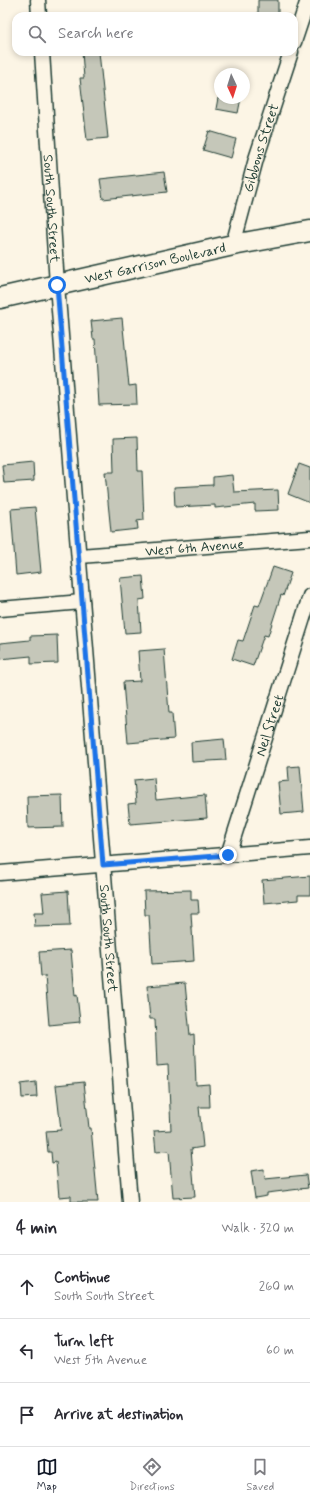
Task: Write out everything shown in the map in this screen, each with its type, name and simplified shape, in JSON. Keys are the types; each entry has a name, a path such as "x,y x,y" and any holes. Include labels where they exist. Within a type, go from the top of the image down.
{"main road":[{"name":"West Garrison Boulevard","path":"0,298 232,245 310,232"}],"street":[{"path":"38,0 39,12"},
{"path":"298,30 308,0"},
{"name":"South South Street","path":"42,56 57,285 80,556 82,602 130,1202"},
{"name":"Gibbons Street","path":"232,245 256,159 290,56"},
{"name":"West 6th Avenue","path":"80,556 310,538"},
{"name":"Neil Street","path":"228,855 310,596"},
{"path":"0,609 82,602"},
{"path":"0,873 310,848"}],"building":[{"path":"258,0 278,0 278,12 258,12"},
{"path":"82,56 99,56 108,138 87,140 80,78 84,78"},
{"path":"217,104 240,104 238,113 216,109"},
{"path":"209,131 236,139 231,158 203,150"},
{"path":"164,172 167,192 103,199 100,179"},
{"path":"122,318 129,386 136,385 137,404 99,405 95,339 93,339 91,321"},
{"path":"137,438 138,471 142,471 144,520 137,521 138,529 111,532 105,472 114,472 113,439"},
{"path":"33,462 34,481 4,483 2,465"},
{"path":"299,464 310,468 310,503 288,494"},
{"path":"232,475 234,492 278,490 279,510 255,511 255,504 215,508 215,505 175,507 174,487 213,485 213,477"},
{"path":"35,507 41,572 16,575 11,509"},
{"path":"273,567 291,573 283,596 281,595 268,636 264,635 253,666 232,659 238,640 243,641 255,605 259,606"},
{"path":"143,576 145,599 139,600 141,632 125,633 120,578"},
{"path":"57,635 58,663 31,664 31,656 0,659 0,643 30,640 30,636"},
{"path":"164,649 169,713 172,713 174,739 128,743 123,682 140,681 138,651"},
{"path":"224,739 226,760 192,762 191,742"},
{"path":"300,766 304,812 281,814 278,782 289,781 288,767"},
{"path":"154,778 156,800 205,795 207,818 130,824 128,804 136,803 134,780"},
{"path":"62,795 63,827 28,828 27,796"},
{"path":"310,876 310,895 298,895 298,900 264,903 262,880"},
{"path":"191,890 191,900 198,900 199,913 191,913 194,961 152,964 149,915 145,915 144,891"},
{"path":"68,891 70,926 35,927 34,913 44,913 42,893"},
{"path":"71,950 75,996 77,995 80,1022 49,1025 45,976 41,976 39,952"},
{"path":"185,983 190,1035 194,1034 196,1085 209,1084 210,1107 199,1107 203,1147 191,1149 195,1197 173,1198 169,1151 156,1152 154,1131 171,1130 168,1065 157,1066 155,1019 150,1019 147,986"},
{"path":"36,1082 37,1097 22,1098 21,1084"},
{"path":"84,1082 89,1128 91,1128 98,1202 71,1202 71,1196 59,1197 56,1162 52,1163 51,1152 48,1152 46,1131 61,1130 56,1085"},
{"path":"264,1169 265,1179 306,1175 308,1188 267,1193 267,1196 255,1198 251,1171"}],"route":[{"path":"57,285 80,556 82,602 103,865 228,855"}]}
